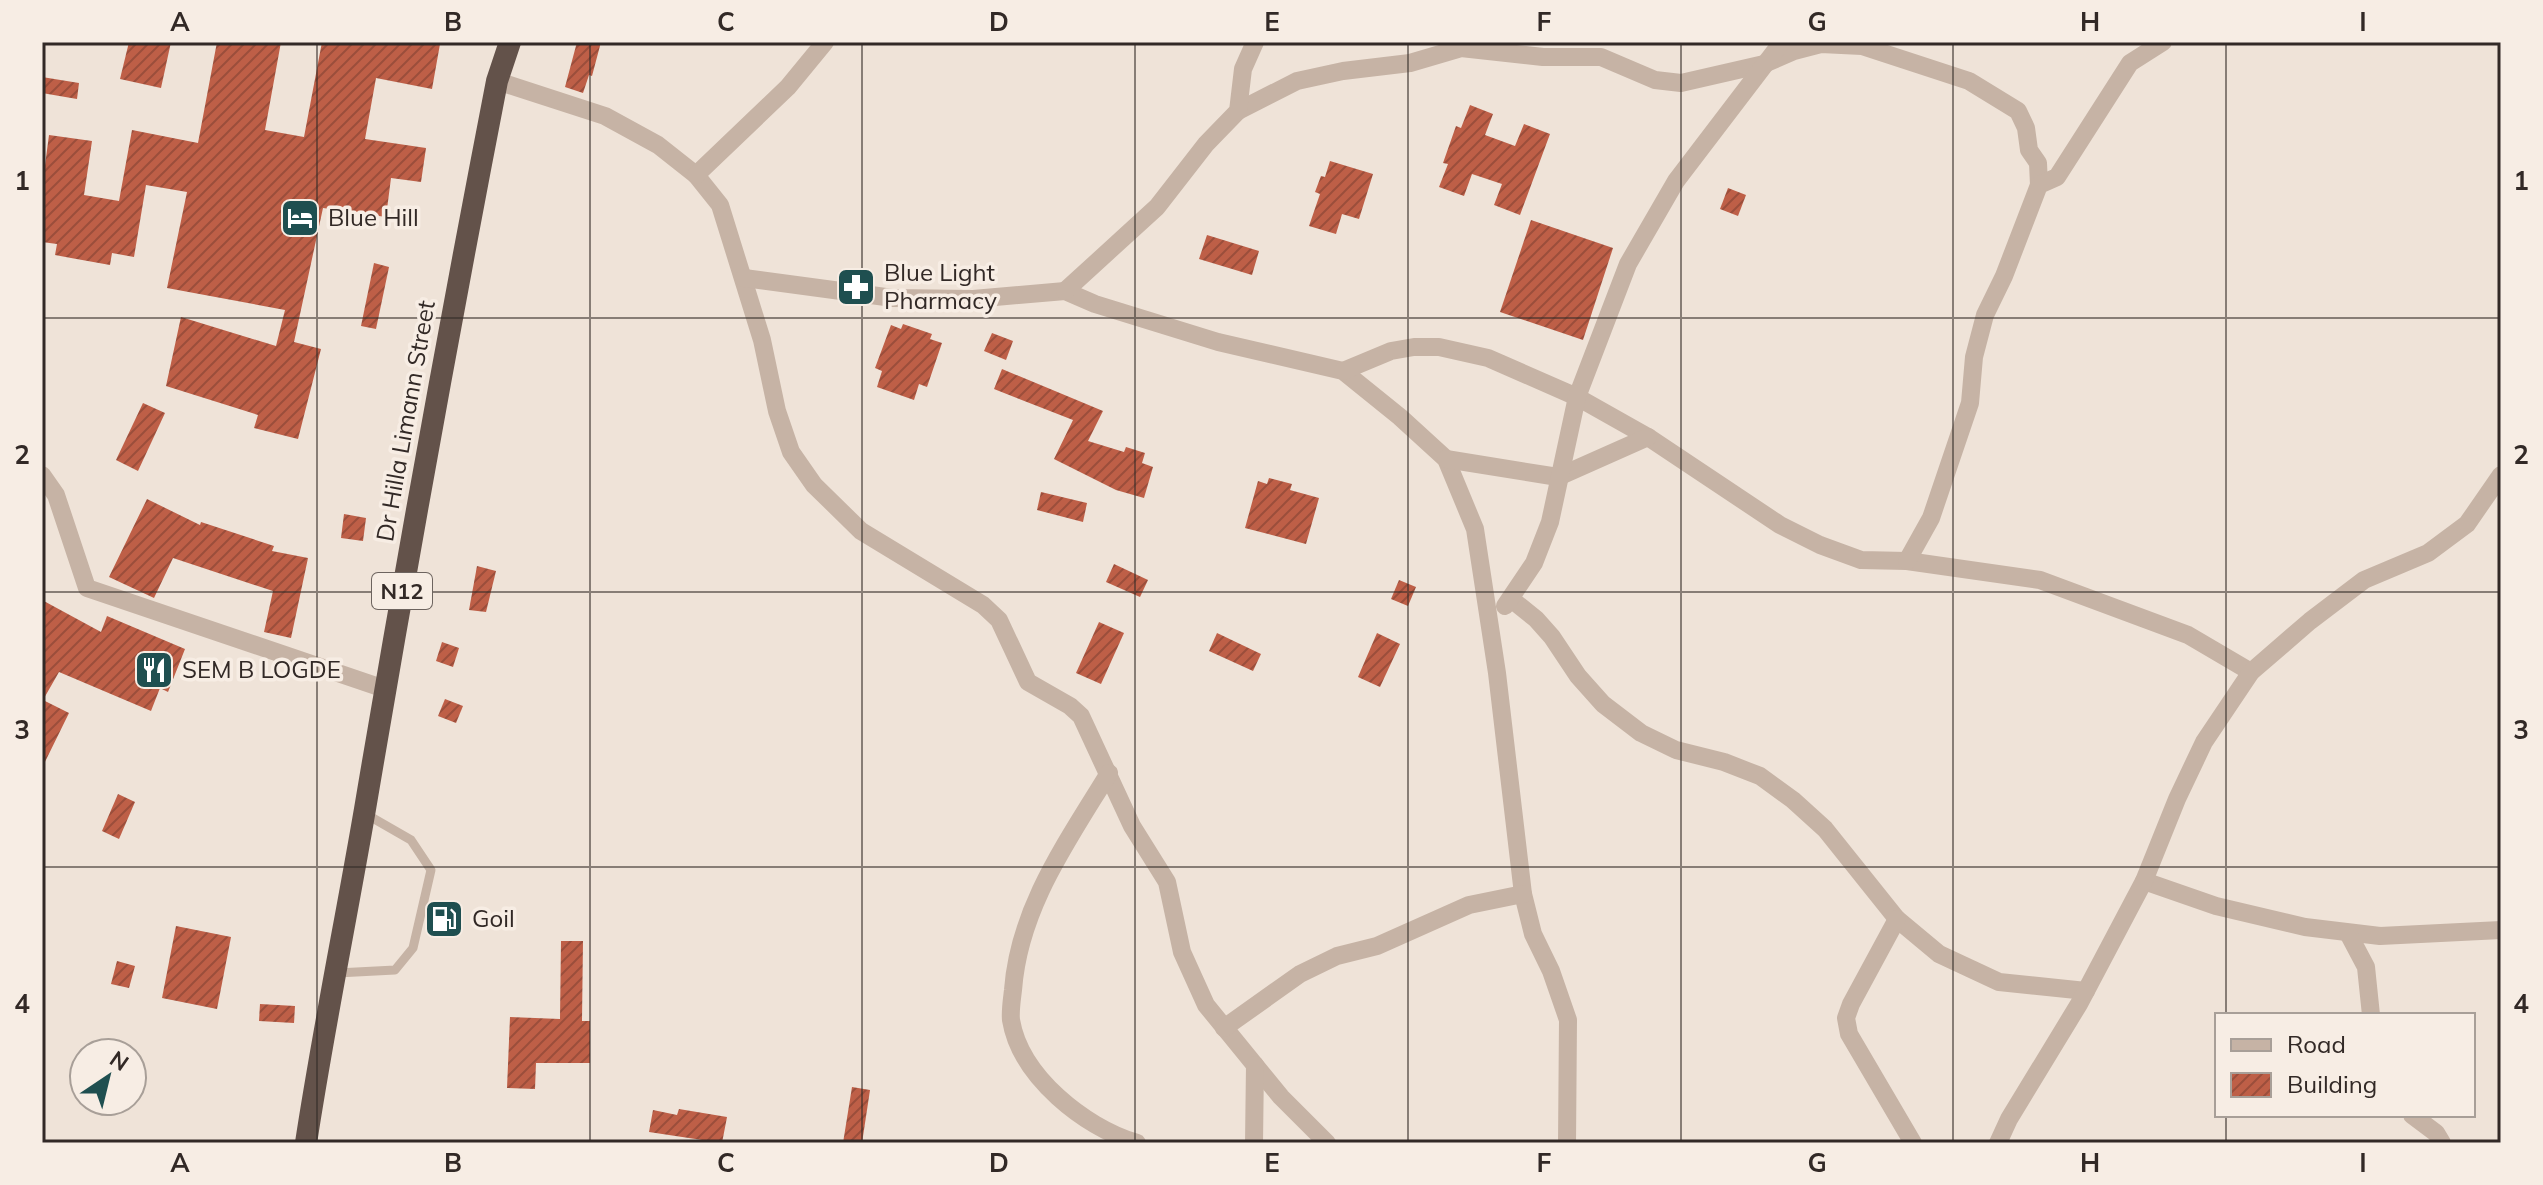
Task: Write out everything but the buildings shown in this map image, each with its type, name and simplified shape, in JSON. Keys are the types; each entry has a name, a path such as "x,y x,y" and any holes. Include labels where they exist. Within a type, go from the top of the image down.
{"highway":[{"name":"Dr Hilla Limann Street","path":"306,1143 438,383 497,81 510,42"}],"street":[{"path":"696,175 788,87 825,42"},
{"path":"1238,111 1243,69 1255,42"},
{"path":"1491,625 1534,563 1550,522 1557,501 1558,477 1577,397 1628,264 1676,181 1782,42"},
{"path":"2039,185 2057,177 2130,63 2163,42"},
{"path":"1065,291 1157,207 1206,144 1238,111 1297,81 1343,71 1410,63 1461,48 1543,57 1601,57 1655,80 1681,83 1764,64 1821,44 1862,46 1969,81 2018,111 2026,128 2029,150 2038,163 2039,185 2004,276 1985,315 1974,357 1970,403 1931,518 1907,561"},
{"path":"497,81 605,116 658,145 696,175 720,205 762,340 777,411 791,452 814,485 861,531 983,605 999,620 1028,682 1070,706 1081,716 1132,826 1167,882 1182,952 1206,1005 1281,1097 1327,1143"},
{"path":"744,278 893,298 973,299 1065,291 1095,304 1218,342 1343,371 1446,459 1475,529 1491,625 1523,894 1533,934 1551,971 1568,1020 1567,1143"},
{"path":"1343,371 1391,351 1439,347 1488,358 1577,397 1648,437 1780,525 1820,545 1861,560 1907,561 2040,580 2188,635 2251,672"},
{"path":"1446,459 1558,477 1648,437"},
{"path":"42,475 56,495 87,588 385,689"},
{"path":"1998,1143 2009,1119 2086,991 2144,881 2204,742 2251,672 2364,580 2428,553 2467,524 2501,475"},
{"path":"1511,599 1552,637 1578,676 1603,704 1641,733 1676,750 1724,762 1760,776 1793,800 1825,829 1897,919 1939,954 1999,982 2086,991"},
{"path":"1109,773 1058,858 1022,932 1014,972 1011,1019 1021,1052 1044,1084 1075,1112 1128,1142"},
{"path":"2144,881 2216,906 2305,927 2348,933 2380,936 2501,930"},
{"path":"1224,1028 1300,974 1337,956 1377,946 1469,905 1523,894"},
{"path":"1897,919 1846,1018 1849,1034 1913,1143"},
{"path":"2348,933 2366,967 2371,1013"},
{"path":"1254,1143 1255,1065"},
{"path":"2415,1117 2436,1133 2442,1143"}],"lane":[{"path":"334,974 395,970 413,948 431,870 411,840 364,813"}],"place":[{"name":"Blue Hill","path":"300,218"},
{"name":"Blue Light Pharmacy","path":"856,287"},
{"name":"SEM B LOGDE","path":"154,670"},
{"name":"Goil","path":"444,919"}]}
